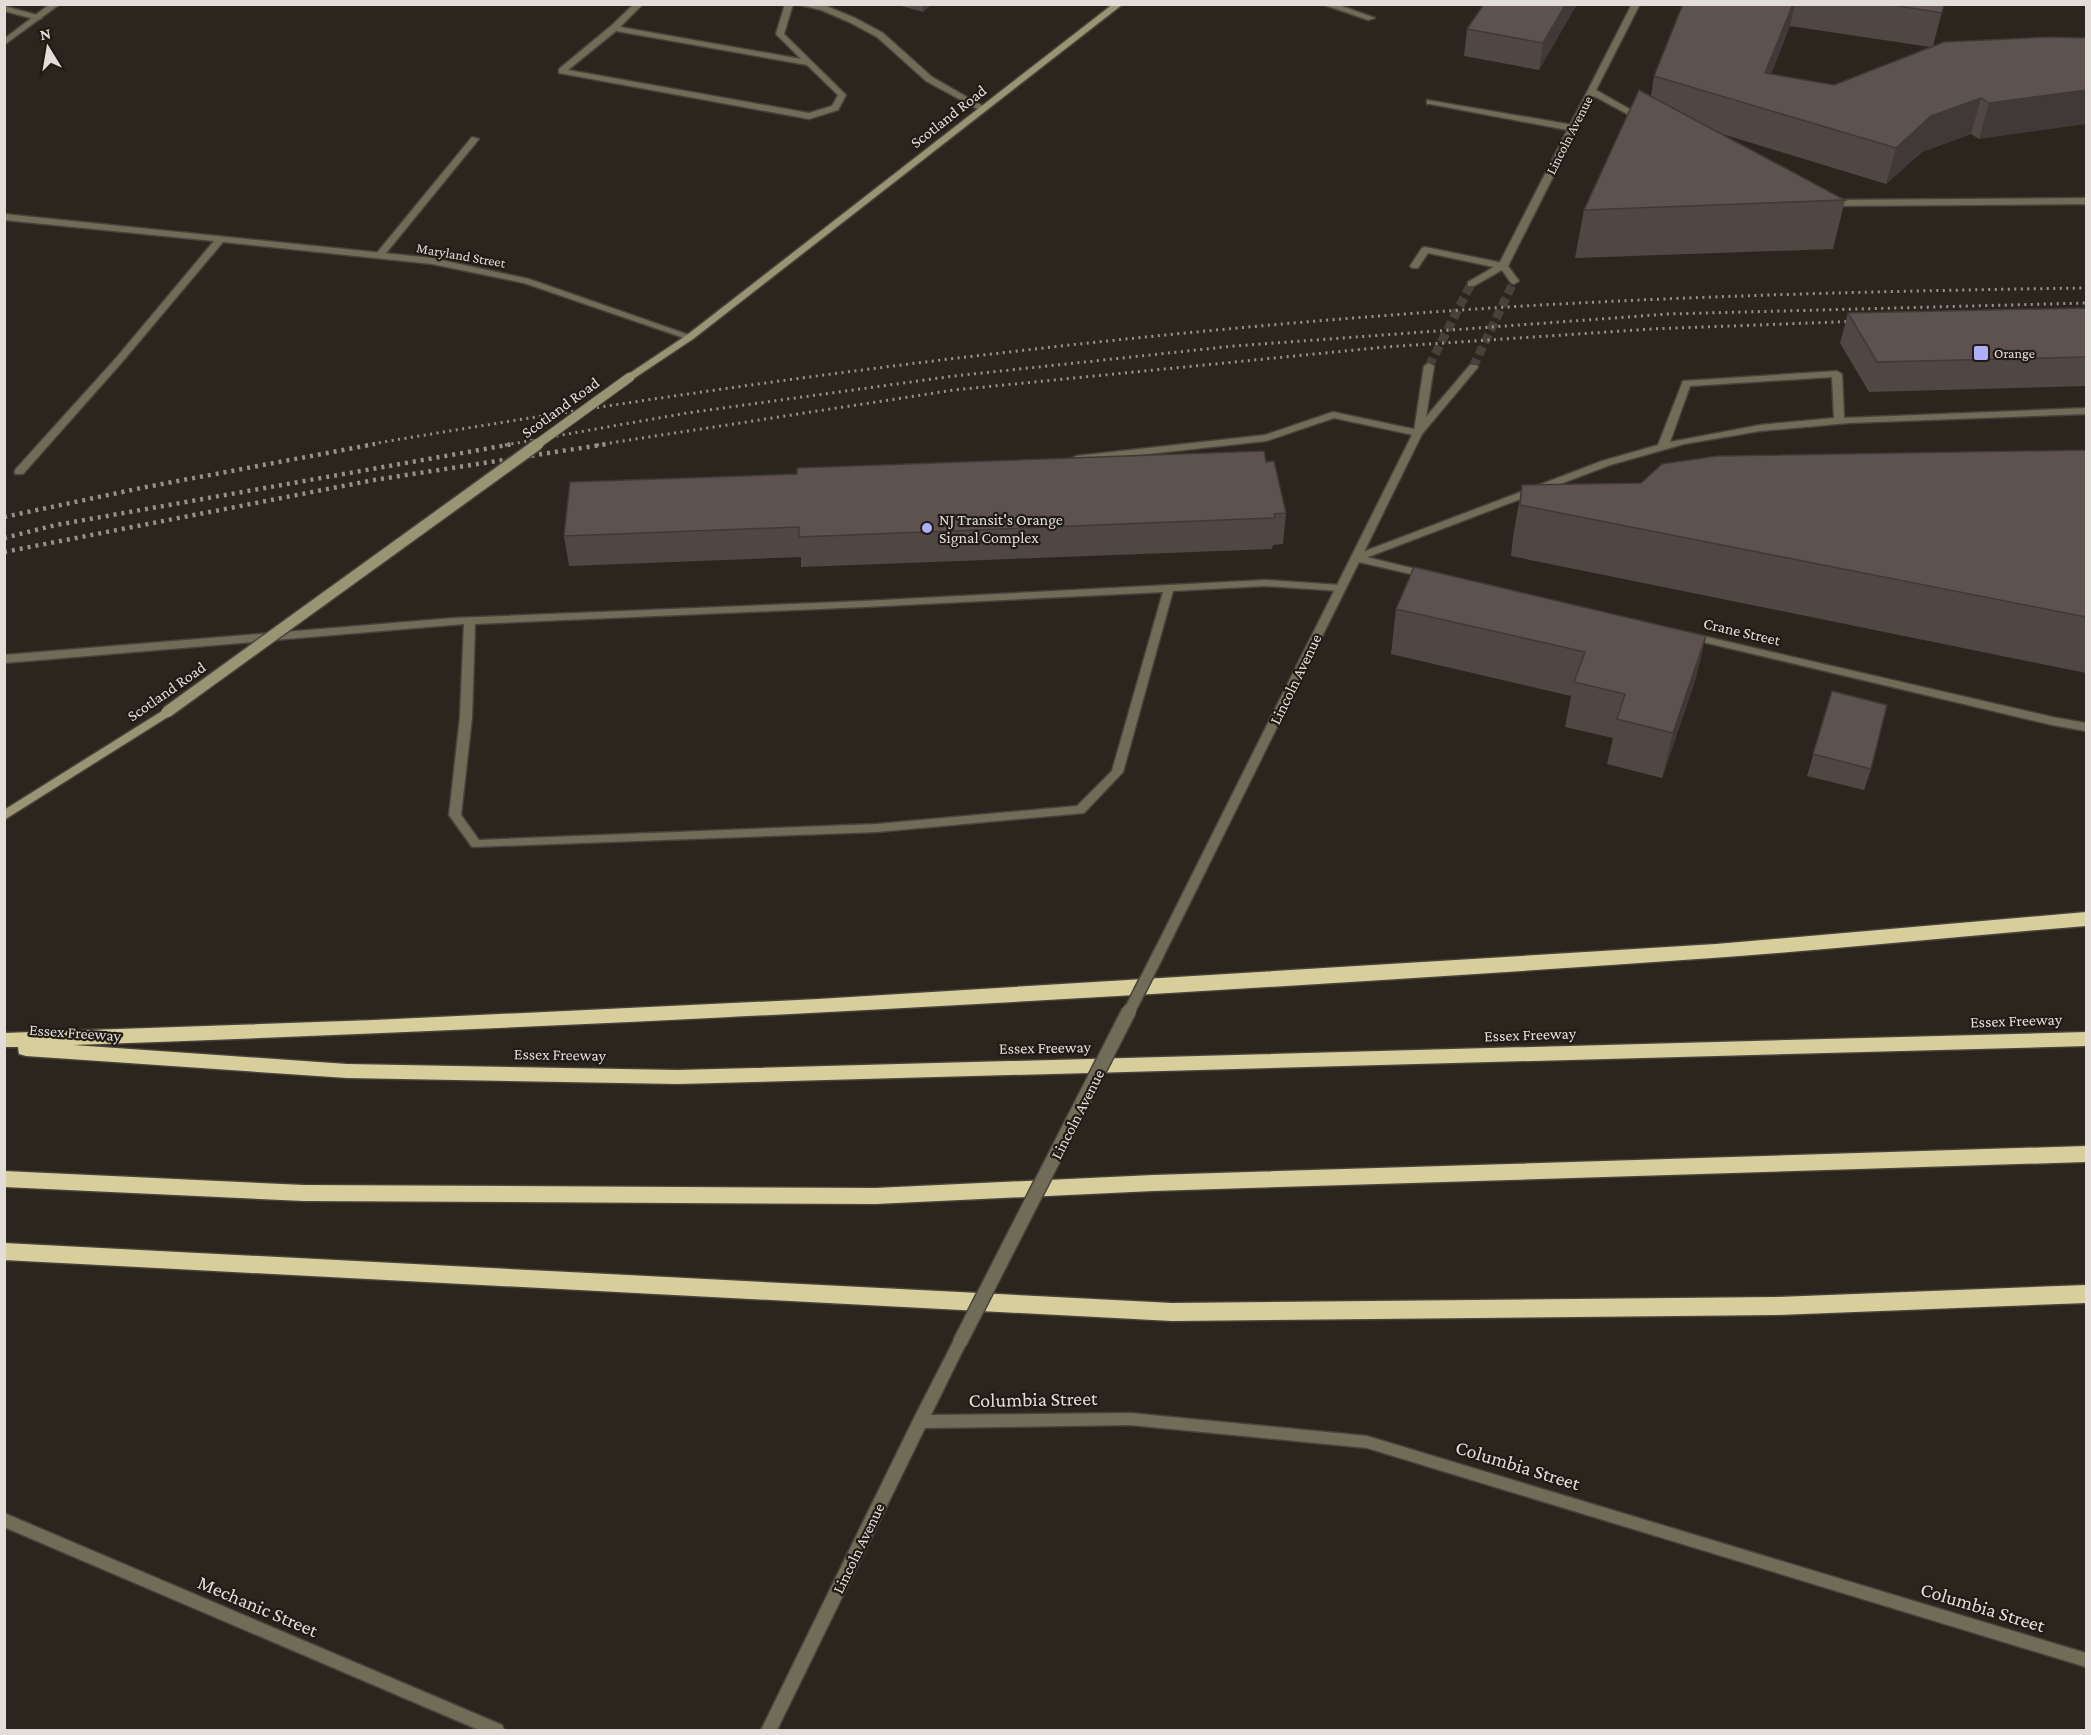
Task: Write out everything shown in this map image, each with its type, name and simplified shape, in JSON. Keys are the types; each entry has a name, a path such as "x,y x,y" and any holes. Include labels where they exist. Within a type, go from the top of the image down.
{"highway":[{"path":"4,1040 374,1028 818,1006 1716,951 2086,919"},
{"name":"Essex Freeway","path":"4,1048 346,1071 678,1077 2086,1039"},
{"path":"4,1179 303,1193 875,1196 1153,1183 2086,1154"},
{"path":"4,1251 1172,1312 1776,1306 2086,1294"}],"main road":[{"name":"Scotland Road","path":"4,816 167,712 630,377 690,337 1119,4"}],"street":[{"path":"4,43 56,4"},
{"path":"639,4 562,71 809,116 835,108 842,95 780,33 789,4"},
{"path":"800,4 823,8 880,35 929,79 984,109"},
{"path":"1326,4 1371,18"},
{"name":"Lincoln Avenue","path":"1503,266 1636,4"},
{"path":"4,8 38,18"},
{"path":"614,28 810,63"},
{"path":"1591,91 1651,123"},
{"path":"1430,102 1573,128"},
{"path":"379,256 476,139"},
{"path":"1814,204 2086,201"},
{"name":"Maryland Street","path":"4,217 219,241 432,261 526,280 690,337"},
{"path":"19,472 120,359 219,241"},
{"path":"1415,266 1425,250 1503,266 1514,281"},
{"path":"1472,284 1503,266"},
{"name":"Lincoln Avenue","path":"1418,433 1429,366"},
{"name":"Lincoln Avenue","path":"770,1731 919,1422 1159,953 1418,433 1473,367"},
{"path":"1663,446 1686,383 1837,374 1839,421"},
{"path":"1356,558 1606,463 1663,446 1760,428 1839,421 2086,411"},
{"path":"1060,461 1266,438 1333,415 1418,433"},
{"path":"1356,558 1437,577"},
{"path":"4,659 470,621 864,604 1265,583 1340,588"},
{"path":"470,621 466,717 455,815 476,844 877,828 1080,810 1117,772 1169,588"},
{"name":"Crane Street","path":"1681,634 2086,727"},
{"name":"Columbia Street","path":"919,1422 1130,1419 1367,1442 2086,1660"},
{"name":"Mechanic Street","path":"4,1520 496,1731"}],"building":[{"path":"1484,4 1566,4 1543,43 1467,29"},
{"path":"1683,4 1793,4 1765,73 1834,85 1944,42 2049,37 2086,38 2086,90 1989,103 1981,98 1931,116 1896,148 1654,76"},
{"path":"1886,4 1944,4 1942,13"},
{"path":"1639,90 1845,200 1584,210"},
{"path":"2086,308 2086,357 1877,362 1848,313"},
{"path":"2086,450 2086,617 1520,505 1522,485 1641,483 1662,464 1717,456"},
{"path":"1264,451 1266,462 1274,461 1286,513 1274,514 1275,518 799,537 799,527 564,536 570,482 797,474 797,468"},
{"path":"1414,567 1706,636 1673,733 1617,719 1625,694 1574,682 1585,652 1396,609"},
{"path":"1832,691 1887,705 1871,769 1813,754"}],"tunnel":[{"path":"1473,367 1514,281"},
{"path":"1429,366 1471,284"}],"railway":[{"path":"366,445 639,401 912,364 1049,347 1323,320 1617,301 2086,288"},
{"path":"505,445 687,413 954,376 1234,346 1668,314 2086,303"},
{"path":"597,445 954,390 1385,347 1652,329 1862,321"},
{"path":"4,517 146,487 375,444"},
{"path":"4,538 56,525 513,444"},
{"path":"4,552 374,480 607,444"}],"place":[{"name":"Orange","path":"1981,353"},
{"name":"NJ Transit's Orange Signal Complex","path":"927,528"}]}
